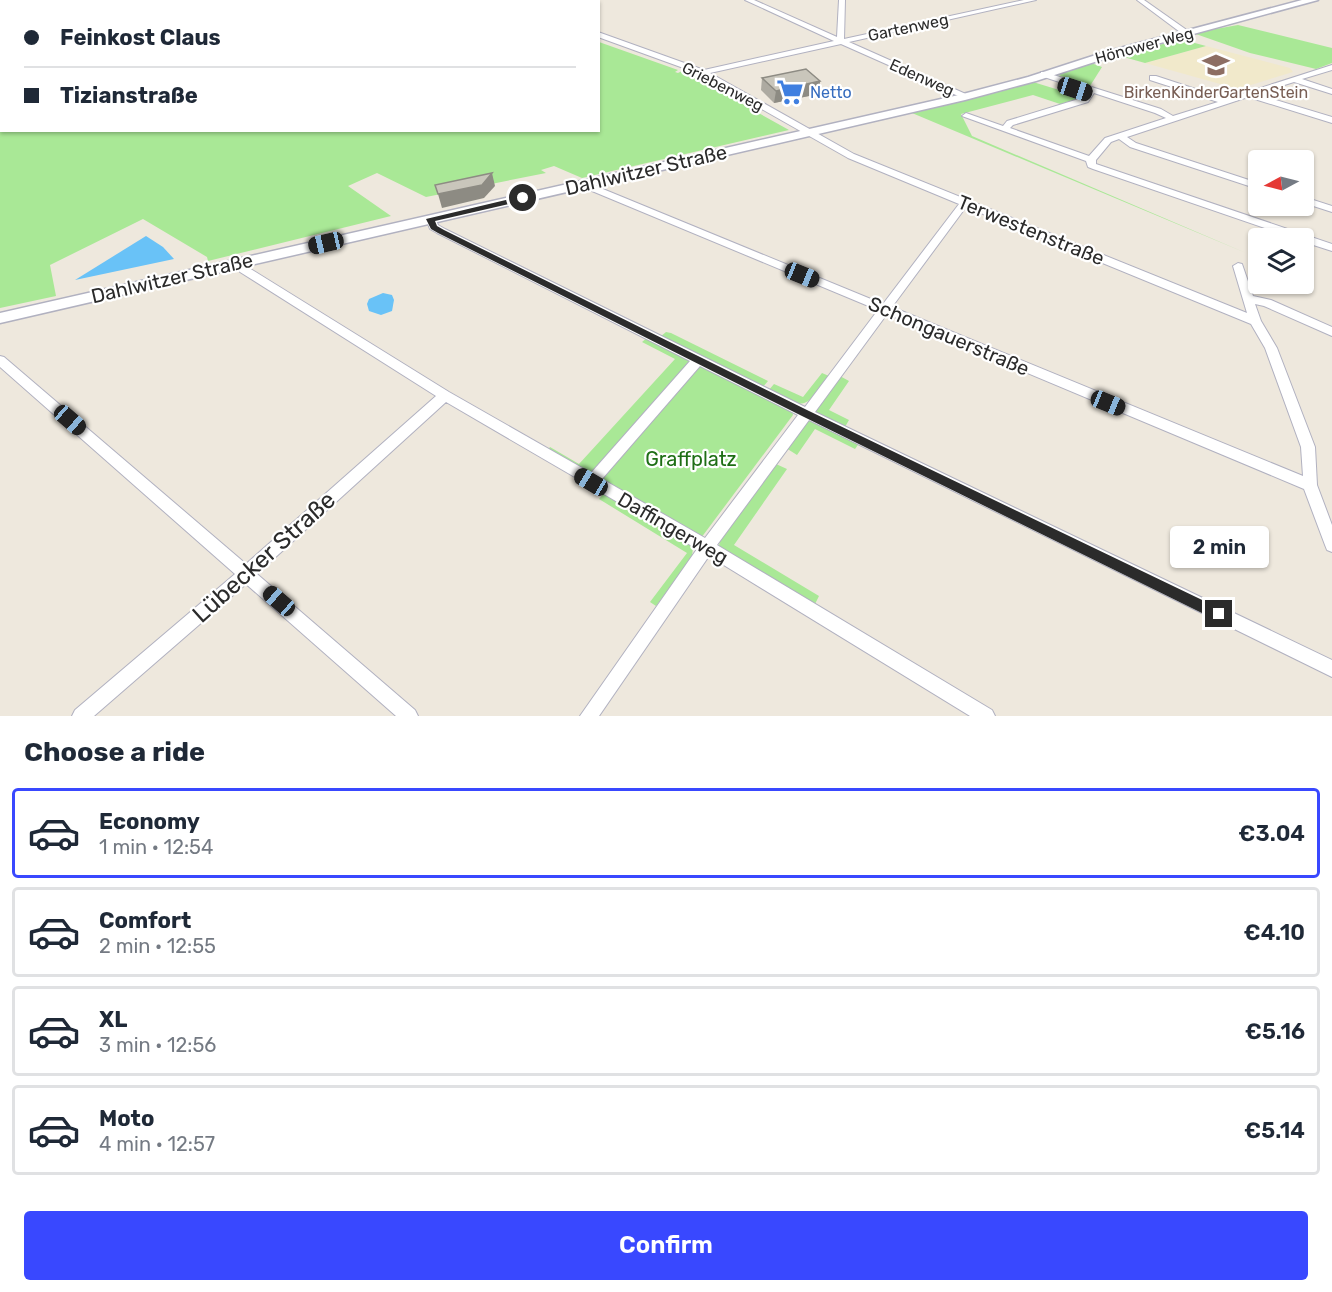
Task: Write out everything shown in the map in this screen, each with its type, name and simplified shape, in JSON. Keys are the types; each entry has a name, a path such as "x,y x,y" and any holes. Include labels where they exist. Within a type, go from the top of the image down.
{"main road":[{"name":"Hönower Weg","path":"905,110 965,97 1309,0"},
{"name":"Dahlwitzer Straße","path":"0,318 905,110"}],"street":[{"name":"Edenweg","path":"748,0 965,97"},
{"path":"840,41 842,0"},
{"path":"986,0 993,8"},
{"name":"Gartenweg","path":"703,72 1033,0"},
{"path":"1140,0 1187,33"},
{"name":"Griebenweg","path":"600,35 703,72 810,132"},
{"path":"1091,160 1108,140 1224,100 1332,67"},
{"path":"1041,75 1168,119"},
{"path":"1041,75 1158,111 1168,119"},
{"path":"1153,78 1224,100"},
{"path":"1293,79 1332,92"},
{"path":"1004,129 1010,123 1085,100 1091,94"},
{"path":"1246,94 1332,120"},
{"path":"966,116 1091,160"},
{"name":"Terwestenstraße","path":"810,132 851,156 1255,321"},
{"path":"1120,136 1132,145 1248,183"},
{"path":"1091,160 1091,165 1096,167 1332,248"},
{"name":"Schongauerstraße","path":"590,183 595,189 1310,485"},
{"path":"589,716 707,547 964,203"},
{"path":"1314,204 1332,210"},
{"path":"430,219 434,227 441,231 698,360 1332,669"},
{"name":"Daffingerweg","path":"243,262 244,270 445,395 591,482 707,547 986,716"},
{"path":"1238,266 1255,321 1271,348 1308,447 1310,485 1332,545"},
{"path":"1250,299 1268,303 1332,332"},
{"path":"0,360 409,716"},
{"path":"591,482 698,360"},
{"name":"Lübecker Straße","path":"81,716 233,586 445,395"}],"shaded area":[{"name":"BirkenKinderGartenStein","path":"1206,46 1290,68 1293,72 1238,89 1145,63"}],"green space":[{"path":"1238,25 1332,48 1332,63 1316,69 1250,53 1193,33"},
{"path":"1180,39 1206,46 1145,63 1120,56"},
{"path":"600,42 678,70 675,72 687,73 789,130 582,178 554,166 541,170 546,173 426,197 377,173 348,186 391,216 208,261 207,257 143,219 50,265 56,296 0,308 0,132 600,132"},
{"path":"1091,63 1102,67 1090,86 1058,75"},
{"path":"1033,82 1082,97 1063,105 1033,95 961,114 972,136 1246,253 912,113"},
{"path":"666,332 768,381 762,388 660,337"},
{"path":"648,337 688,358 690,363 594,473 589,475 547,451 550,447 579,464 675,359 642,342"},
{"name":"Graffplatz","path":"697,367 704,367 792,410 793,415 701,538 601,480"},
{"path":"822,373 829,376 814,396 803,403 790,401 768,391 774,384 803,397"},
{"path":"838,375 849,381 829,410 849,420 845,427 816,413 815,409"},
{"path":"808,420 860,442 855,449 815,429 797,455 786,448"},
{"path":"776,464 787,469 734,545 819,596 814,606 719,546 720,540"},
{"path":"604,493 693,546 692,558 656,606 650,602 687,553 599,499"}],"water":[{"path":"146,236 163,247 174,259 75,280"},
{"path":"383,293 392,295 394,300 392,311 381,315 369,311 367,304 369,299"}],"building":[{"path":"806,69 820,81 776,91 762,78"},
{"path":"492,173 482,185 438,194 435,185"}],"place":[{"name":"BirkenKinderGartenStein","path":"1216,65"},
{"name":"Netto","path":"790,92"}],"route":[{"path":"523,198 430,219 434,227 441,231 698,360 1219,614"}]}
